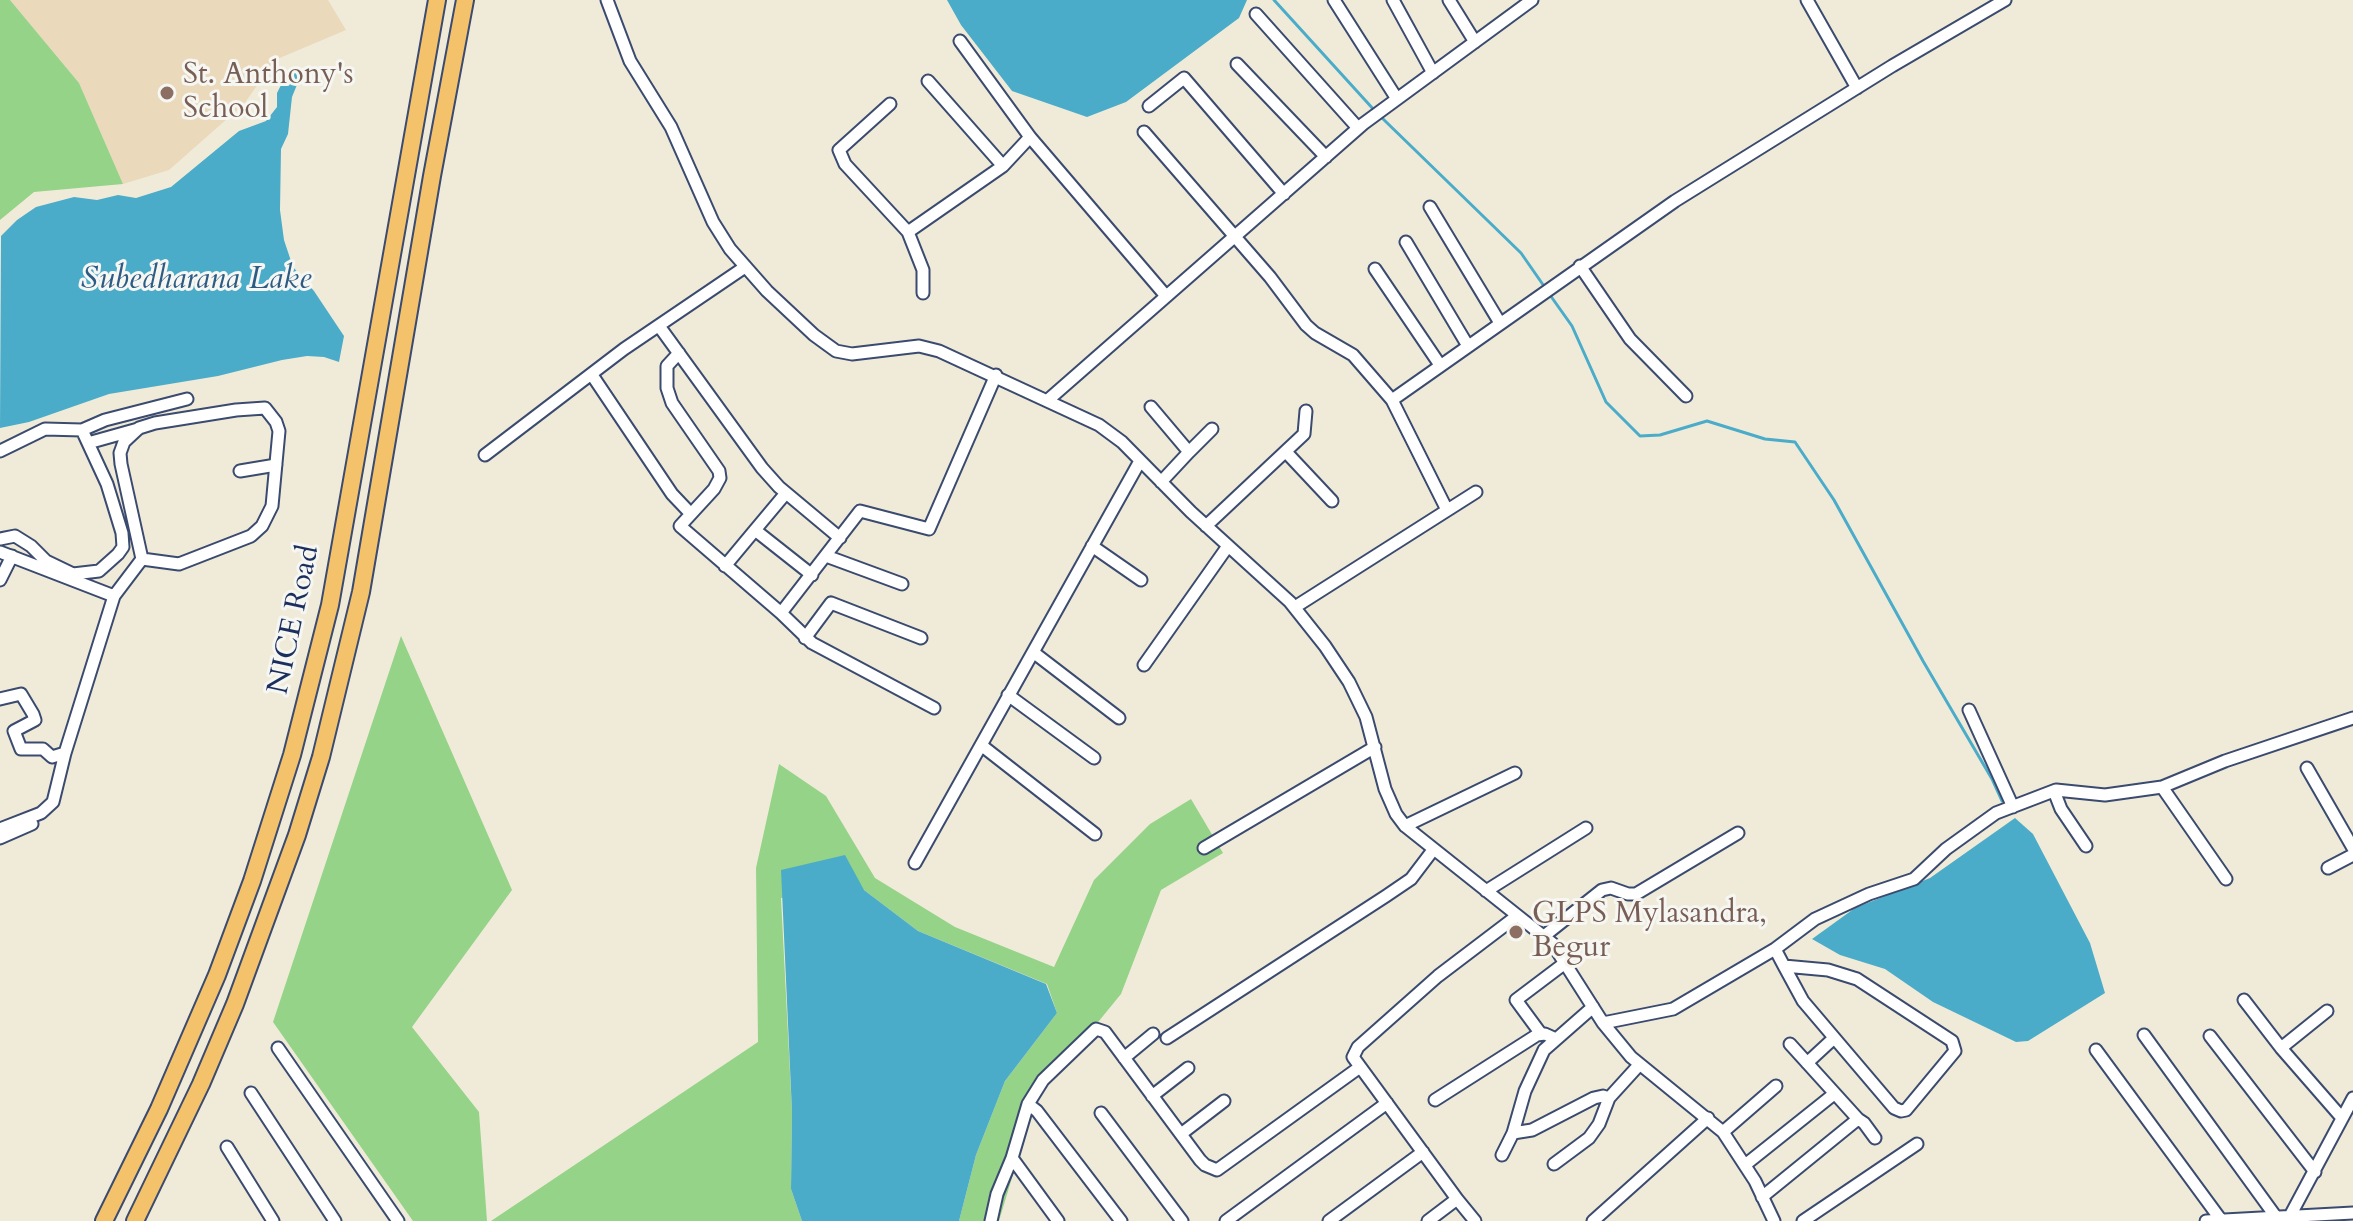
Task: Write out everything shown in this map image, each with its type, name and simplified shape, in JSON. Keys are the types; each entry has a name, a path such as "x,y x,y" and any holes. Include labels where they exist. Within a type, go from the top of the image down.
{"highway":[{"name":"NICE Road","path":"104,1221 159,1109 217,975 252,881 292,755 330,605 437,0"},
{"name":"NICE Road","path":"135,1221 201,1084 235,1004 270,913 321,757 361,592 465,0"}],"street":[{"path":"607,0 630,61 671,127 713,222 745,267 814,335 836,351 852,354 919,346 939,351 1099,425 1140,461 1295,607 1349,682 1366,717 1385,789 1405,826 1552,943 1603,1023 1639,1065 1723,1132 1745,1165 1774,1221"},
{"path":"1334,0 1397,99"},
{"path":"1393,0 1433,73"},
{"path":"1449,0 1475,42"},
{"path":"1048,400 1358,128 1532,0"},
{"path":"1807,0 1857,88"},
{"path":"1392,400 1675,201 2005,0"},
{"path":"1256,14 1358,128"},
{"path":"960,41 1030,137 1166,296"},
{"path":"1237,64 1326,157"},
{"path":"1149,106 1184,78 1284,194"},
{"path":"928,81 1003,166"},
{"path":"890,104 839,150 845,164 908,232 923,270 923,293"},
{"path":"1144,132 1270,277 1306,325 1353,355 1392,400 1447,510"},
{"path":"908,232 1003,166 1030,137"},
{"path":"1430,207 1500,323"},
{"path":"1406,242 1468,346"},
{"path":"1580,266 1630,339 1686,396"},
{"path":"485,455 624,349 745,267"},
{"path":"1375,269 1440,365"},
{"path":"659,326 762,468 786,493 840,538"},
{"path":"679,353 667,366 667,388 672,403 719,471 720,478 714,489 680,526 781,613 805,638 934,708"},
{"path":"592,375 672,494 691,514"},
{"path":"781,613 860,511 929,529 996,375"},
{"path":"0,451 45,429 82,430 105,420 187,399"},
{"path":"1151,407 1189,452"},
{"path":"88,443 139,428 236,410 265,408 276,422 279,431 272,506 262,526 251,536 179,564 142,559"},
{"path":"1206,526 1304,434 1306,411"},
{"path":"0,829 41,813 53,802 65,753 114,596 142,559 120,453 124,442 139,428"},
{"path":"1161,482 1212,429"},
{"path":"0,539 15,536 46,561 73,574 99,571 123,547 122,533 107,484 82,430"},
{"path":"1286,452 1332,501"},
{"path":"915,863 1140,461"},
{"path":"240,471 276,465"},
{"path":"1295,607 1476,492"},
{"path":"725,566 786,493"},
{"path":"755,530 812,575"},
{"path":"1092,546 1141,580"},
{"path":"1144,665 1228,546"},
{"path":"0,580 6,554 114,596"},
{"path":"826,556 902,584"},
{"path":"805,638 831,603 921,638"},
{"path":"1033,652 1119,718"},
{"path":"0,699 21,694 25,696 33,714 35,720 14,731 21,749 43,749 52,757 65,753"},
{"path":"1008,695 1094,758"},
{"path":"1969,710 2013,807"},
{"path":"1603,1023 1673,1009 1775,949 1815,919 1869,894 1914,879 1946,849 1996,813 2054,791 2105,795 2162,787 2225,761 2353,718"},
{"path":"981,745 1095,834"},
{"path":"1204,848 1375,747"},
{"path":"2307,768 2353,848"},
{"path":"1405,826 1515,773"},
{"path":"2162,787 2226,879"},
{"path":"2054,791 2061,809 2086,846"},
{"path":"0,838 38,822"},
{"path":"1486,891 1586,828"},
{"path":"1544,936 1602,890 1611,888 1636,894 1738,833"},
{"path":"1167,1038 1411,879 1433,850"},
{"path":"2328,868 2353,855"},
{"path":"1475,1221 1353,1057 1358,1047 1438,976 1517,916"},
{"path":"1775,949 1784,966 1803,1001 1888,1102 1901,1111 1911,1105 1955,1051 1952,1041 1857,979 1828,970 1784,966"},
{"path":"1556,1039 1541,1034 1516,1000 1565,963"},
{"path":"2244,1000 2342,1118"},
{"path":"1502,1155 1513,1133 1534,1067 1544,1050 1593,1007"},
{"path":"2281,1048 2327,1011"},
{"path":"993,1219 997,1194 1012,1158 1028,1104 1051,1071 1096,1029 1105,1032 1205,1165 1217,1170 1360,1067"},
{"path":"1124,1058 1153,1034"},
{"path":"1435,1100 1541,1034"},
{"path":"2144,1035 2276,1217"},
{"path":"2210,1036 2315,1172"},
{"path":"1807,1063 1834,1038"},
{"path":"1790,1044 1875,1138"},
{"path":"278,1048 398,1221"},
{"path":"2096,1050 2221,1220"},
{"path":"1554,1164 1589,1138 1599,1124 1609,1098 1639,1065"},
{"path":"1152,1096 1188,1068"},
{"path":"1723,1132 1776,1086"},
{"path":"251,1093 335,1221"},
{"path":"1745,1165 1834,1094"},
{"path":"1513,1133 1532,1130 1594,1098 1609,1098"},
{"path":"2290,1216 2353,1098"},
{"path":"1181,1134 1224,1101"},
{"path":"1226,1221 1387,1103"},
{"path":"1028,1104 1037,1111 1121,1221"},
{"path":"1101,1113 1182,1221"},
{"path":"1593,1221 1708,1118"},
{"path":"1762,1197 1858,1119"},
{"path":"1803,1221 1917,1144"},
{"path":"227,1147 273,1221"},
{"path":"1329,1221 1423,1152"},
{"path":"1012,1158 1058,1221"},
{"path":"1428,1221 1457,1199"},
{"path":"2206,1221 2353,1213"}],"shaded area":[{"name":"St. Anthony's School","path":"10,0 328,0 346,30 275,60 244,104 169,170 123,184 79,83"}],"green space":[{"path":"0,0 10,0 79,83 123,184 34,192 0,220"},
{"path":"401,636 512,890 412,1027 479,1112 487,1221 413,1221 273,1022"},
{"path":"779,764 826,796 875,878 955,927 1054,967 1094,880 1150,824 1191,799 1223,853 1161,890 1121,994 1036,1098 999,1221 959,1221 976,1155 1005,1081 1057,1013 1047,984 918,931 864,890 781,898 792,1112 791,1189 802,1221 491,1221 758,1042 756,868"}],"water":[{"path":"947,0 1247,0 1239,18 1126,102 1087,117 1012,91 961,25"},
{"name":"Subedharana Lake","path":"293,70 303,70 292,97 288,134 281,149 280,210 284,240 293,267 314,291 344,336 339,362 307,356 282,360 218,376 109,394 29,422 0,428 1,236 36,207 74,197 97,200 118,195 136,198 171,187 239,131 266,121 277,107 277,93 284,79"},
{"path":"2015,818 2033,834 2090,943 2105,993 2028,1041 2016,1042 1933,1002 1885,969 1840,955 1812,939 1855,908 1930,878"},
{"path":"845,855 864,890 918,931 1046,984 1057,1013 1005,1081 976,1155 959,1221 802,1221 791,1189 792,1112 781,870"}],"waterway":[{"path":"1274,0 1375,111"},
{"path":"1380,116 1521,253 1546,289"},
{"path":"1550,295 1572,326 1606,402 1640,436 1660,435 1707,421 1765,439 1795,442 1834,500 2002,801"}],"place":[{"name":"St. Anthony's School","path":"167,93"},
{"name":"GLPS Mylasandra, Begur","path":"1516,932"}]}
